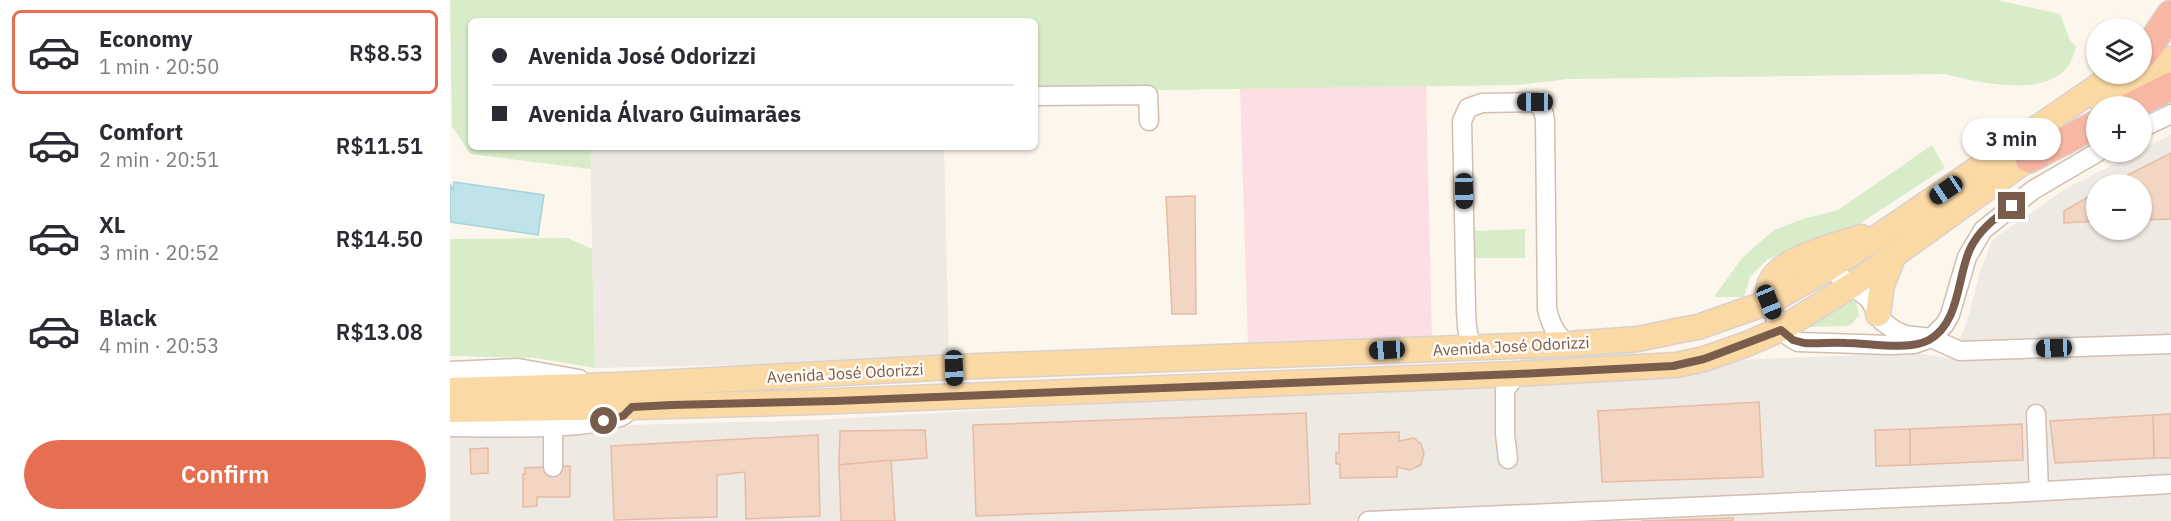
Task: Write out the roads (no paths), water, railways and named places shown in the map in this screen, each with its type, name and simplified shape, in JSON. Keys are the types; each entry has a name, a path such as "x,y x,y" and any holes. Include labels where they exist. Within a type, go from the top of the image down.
{"highway":[{"path":"2152,41 2171,15"},
{"path":"2151,96 2171,86"},
{"path":"2029,159 2086,130"}],"main road":[{"path":"2152,47 2171,31"},
{"path":"2117,96 2171,59"},
{"name":"Avenida José Odorizzi","path":"523,399 617,385 954,368 1567,344 1638,339 1698,327 1769,302 1829,268 1894,226 2101,84"},
{"name":"Avenida José Odorizzi","path":"523,399 632,407 1500,382 1676,365 1704,359 1781,330 1893,257 2086,119"},
{"path":"1769,302 1768,286 1784,267 1811,254 1894,226"},
{"path":"1878,314 1882,285 1893,257"},
{"path":"450,390 523,399"},
{"path":"450,410 523,399"}],"street":[{"path":"1038,96 1148,95 1149,121"},
{"path":"1463,348 1469,337 1466,309 1462,121 1468,108 1482,103 1535,102 1544,112 1547,309 1551,326 1567,344"},
{"path":"2152,123 2171,114"},
{"path":"1769,302 1781,330 1789,338 1798,342 1890,345 1914,344 1931,338 1950,315 1967,257 1983,230 2033,190 2086,159"},
{"path":"1829,268 1869,299 1889,326 1899,332 1931,338 1960,351 2171,344"},
{"path":"1845,342 1868,332 1878,314"},
{"name":"Avenida José Odorizzi","path":"450,371 518,368 617,385"},
{"path":"954,368 955,396"},
{"path":"1500,382 1508,459"},
{"name":"Avenida José Odorizzi","path":"450,427 553,426 597,422 623,416 632,407"},
{"path":"2036,414 2039,491"},
{"path":"553,426 554,466"},
{"path":"1368,521 2171,484"}],"water":[{"path":"454,182 544,195 538,235 450,222 450,184 453,190"}]}
